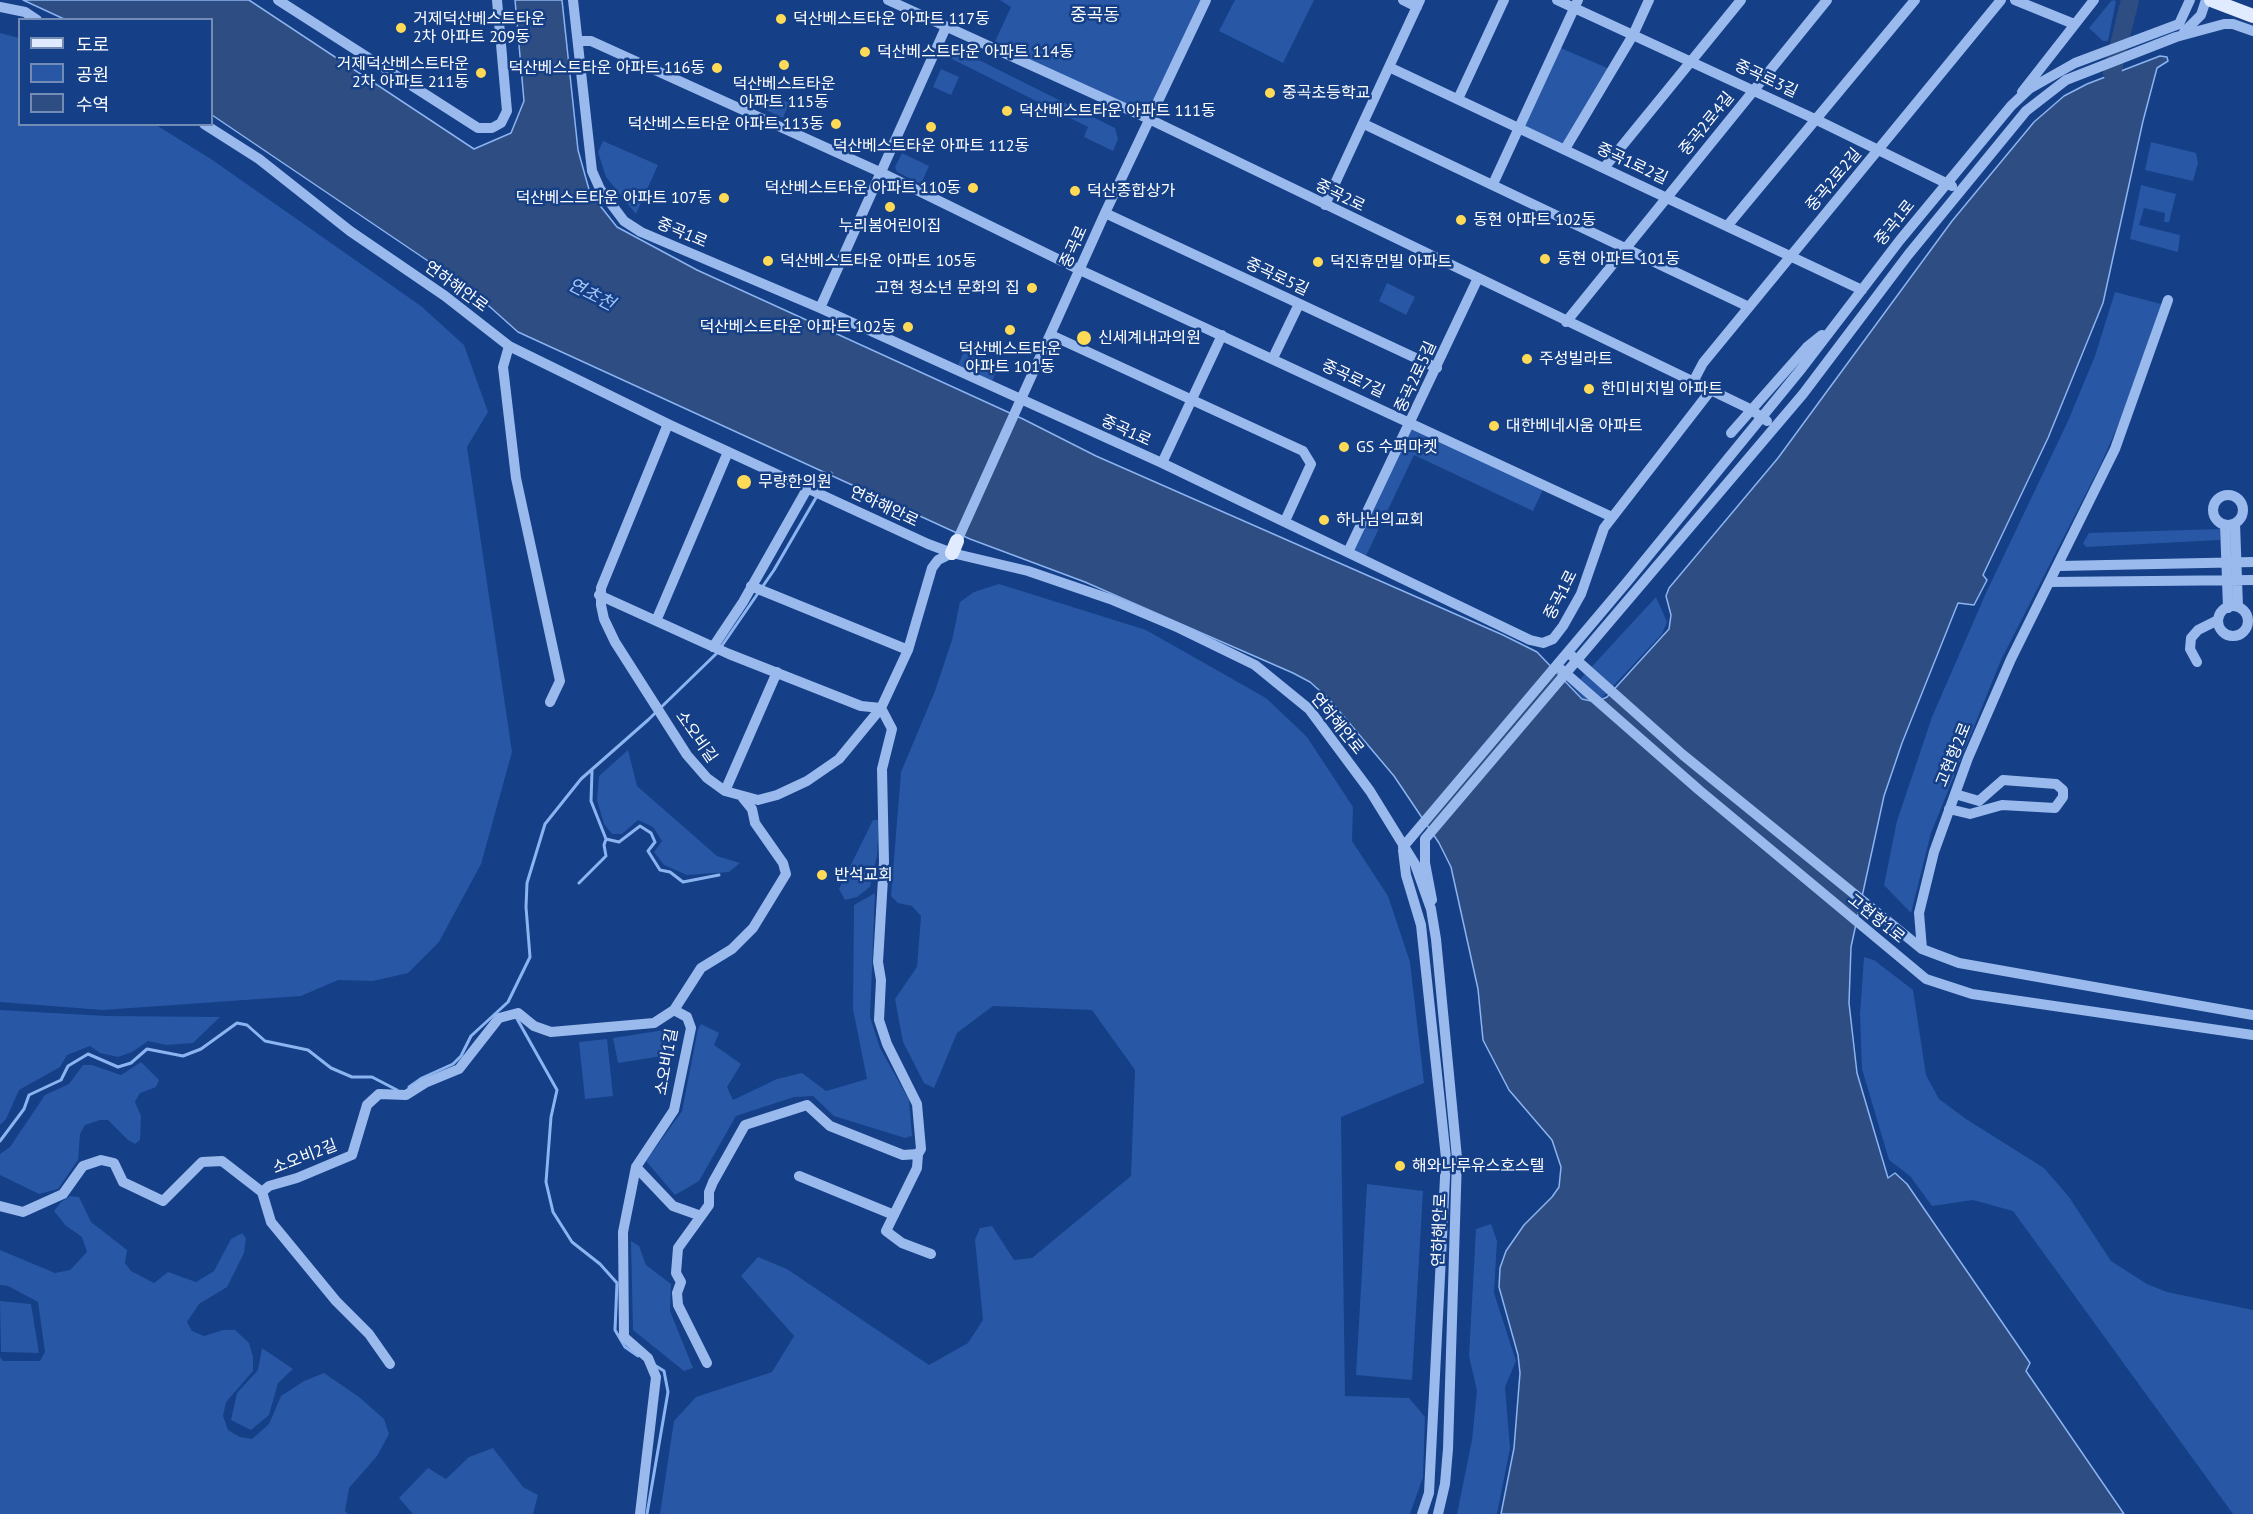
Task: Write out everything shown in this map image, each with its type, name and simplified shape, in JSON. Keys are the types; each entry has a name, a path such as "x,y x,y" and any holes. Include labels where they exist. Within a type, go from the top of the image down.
{"main road":[{"path":"2211,0 2253,16"}],"street":[{"path":"278,0 478,128 492,128 501,123 507,111 497,0"},
{"path":"299,0 301,15"},
{"name":"중곡1로","path":"573,0 592,171 600,189 624,220 641,232 820,308 1019,404 1162,463 1530,640 1543,643 1553,639 1571,615 1604,528 1711,390"},
{"name":"중곡2로","path":"888,0 1149,119 1325,206 1750,409 1774,427"},
{"name":"중곡로","path":"955,547 1105,213 1206,0"},
{"path":"1325,206 1418,3 1403,0"},
{"path":"1458,99 1504,0"},
{"name":"중곡로3길","path":"1557,0 1576,4 1633,35 1880,149 1947,183 1959,192"},
{"path":"1565,149 1633,35 1649,0"},
{"path":"1604,168 1741,0"},
{"name":"중곡2로4길","path":"1566,322 1623,248 1827,0"},
{"path":"1728,225 1915,0"},
{"name":"중곡2로2길","path":"1694,382 1703,363 2001,0"},
{"path":"2015,0 2074,24"},
{"path":"2015,102 2094,0"},
{"path":"2174,33 2183,20 2190,0"},
{"path":"2174,33 2196,23 2206,0"},
{"path":"1493,184 1576,4"},
{"path":"0,7 25,12 34,18"},
{"path":"2174,33 2224,24 2233,24 2253,32"},
{"path":"820,308 946,27"},
{"name":"중곡1로","path":"1403,847 1762,417 1947,183 2015,102 2050,75 2107,50 2174,33"},
{"name":"중곡1로","path":"1431,909 1431,884 1425,863 1424,841 1774,427 1959,192 2039,99 2066,80 2174,33"},
{"name":"중곡로7길","path":"578,41 591,41 882,173 1080,270 1612,517"},
{"name":"중곡1로2길","path":"1389,67 1862,290"},
{"path":"1364,123 1749,306"},
{"name":"연하해안로","path":"207,126 259,159 350,231 445,296 509,346 668,424 826,497 955,547 1110,598 1179,628 1255,665 1310,709 1370,791 1415,864 1431,909 1450,1064 1457,1158 1448,1449 1445,1484 1438,1514"},
{"name":"중곡로5길","path":"1105,213 1437,368"},
{"name":"중곡2로5길","path":"1348,552 1478,278"},
{"name":"고현항2로","path":"1922,949 1919,913 1934,852 1949,809 2011,659 2096,492 2131,411 2169,300"},
{"path":"1273,358 1299,304"},
{"path":"1731,433 1806,347 1834,326"},
{"path":"1051,335 1303,451 1311,464 1285,521"},
{"path":"1162,463 1222,335"},
{"path":"509,346 503,367 516,478 560,681 550,702"},
{"path":"668,424 599,596 729,654 861,706 881,708 892,729 882,769 884,861 878,962 881,980 879,1020 886,1044 917,1104 921,1149 918,1154 917,1168 886,1231 902,1243 931,1254"},
{"path":"656,621 728,452"},
{"path":"713,647 752,586 807,489"},
{"path":"2218,620 2224,633 2238,635 2248,624 2241,611 2232,580 2230,524"},
{"name":"소오비길","path":"599,596 604,619 612,634 654,704 698,769 725,791 743,798 758,800 777,795 807,781 839,759 881,708 908,650 932,568 938,560 955,547"},
{"path":"2059,566 2253,562"},
{"path":"2050,582 2253,580"},
{"path":"752,586 908,650"},
{"path":"2197,662 2190,648 2191,638 2198,630 2218,620 2222,612 2241,611"},
{"name":"고현항1로","path":"1566,651 1683,755 1922,949 1959,963 2253,1015"},
{"name":"고현항1로","path":"1556,664 1699,790 1926,979 1972,994 2253,1035"},
{"path":"725,791 777,672"},
{"path":"1949,809 1970,814 2002,805 2055,807 2062,797 2063,790 2056,784 2003,780 1979,801 1955,794"},
{"name":"소오비1길","path":"640,1514 657,1377 648,1358 624,1337 623,1233 636,1167 674,1110 691,1028 687,1017 674,1010 701,968 732,949 753,928 786,874 783,863 755,823 752,809 743,798"},
{"name":"연하해안로","path":"1403,847 1406,875 1421,925 1446,1158 1429,1492 1422,1514"},
{"name":"소오비2길","path":"0,1206 23,1212 63,1194 83,1166 101,1160 114,1163 123,1182 163,1201 201,1162 222,1161 262,1192 269,1186 297,1178 352,1155 367,1105 380,1094 406,1095 425,1083 459,1069 499,1018 518,1013 534,1026 551,1032 654,1023 674,1010"},
{"path":"707,1363 678,1305 677,1293 681,1282 676,1273 678,1248 709,1205 709,1192 713,1182 745,1125 807,1105 837,1129 903,1155 918,1154"},
{"path":"636,1167 674,1206 701,1216"},
{"path":"799,1176 894,1215"},
{"path":"262,1192 272,1222 336,1301 369,1334 390,1364"}],"green space":[{"path":"1000,0 1206,0 1149,119 992,48 1011,7"},
{"path":"1235,0 1314,0 1283,63 1219,31"},
{"path":"2112,0 2116,1 2108,41 2103,41 2089,28"},
{"path":"0,33 18,38 18,126 158,126 211,159 421,306 464,345 488,412 467,447 512,752 481,864 439,942 408,973 373,981 338,980 301,996 103,1010 0,1002"},
{"path":"947,44 1115,128 1118,139 1113,151 1084,137 1088,127 942,54"},
{"path":"1556,46 1612,70 1565,149 1518,127"},
{"path":"941,69 959,77 951,95 933,87"},
{"path":"764,91 789,103 783,118 757,106"},
{"path":"603,141 658,165 636,214 606,177 598,152"},
{"path":"2151,142 2196,153 2198,163 2193,181 2145,170"},
{"path":"902,153 929,166 921,184 897,172 895,167"},
{"path":"2141,185 2176,194 2169,222 2164,222 2165,213 2144,208 2139,225 2180,235 2178,252 2130,239"},
{"path":"1387,283 1415,297 1406,315 1379,301"},
{"path":"2115,292 2161,304 2130,398 2100,466 2001,660 1931,833 1911,913 1884,885 1897,821 1932,717 1986,593 2068,421 2095,356"},
{"path":"969,340 985,347 981,356 1000,365 992,381 958,365"},
{"path":"1411,422 1545,485 1533,511 1414,455 1364,560 1348,552"},
{"path":"2220,529 2220,540 2086,547 2083,543 2089,533"},
{"path":"999,584 1146,630 1266,698 1307,737 1353,807 1352,841 1388,896 1410,962 1424,1083 1341,1117 1345,1396 1409,1398 1425,1417 1423,1477 1410,1514 660,1514 674,1421 696,1397 772,1372 794,1336 741,1276 758,1257 787,1269 929,1365 968,1343 983,1320 975,1240 980,1228 992,1226 1014,1260 1032,1258 1131,1176 1135,1070 1092,1010 993,1006 957,1033 934,1088 924,1083 903,1042 895,999 917,967 921,916 912,906 898,903 891,896 901,772 935,691 952,640 960,602 974,592"},
{"path":"1656,597 1667,622 1662,634 1600,700 1583,698 1573,687"},
{"path":"628,750 637,786 717,856 740,863 729,872 687,875 664,865 654,852 662,841 653,827 638,820 622,834 612,834 604,824 597,800 599,776"},
{"path":"873,820 879,820 877,856 870,887 857,897 845,900 839,889"},
{"path":"875,893 870,1017 880,1048 909,1100 912,1136 905,1138 834,1116 813,1096 794,1097 736,1116 699,1181 675,1195 646,1161 682,1111 698,1029 701,1024 719,1033 714,1045 741,1064 727,1087 733,1100 777,1079 802,1073 826,1091 867,1079 853,1009 854,905"},
{"path":"1864,957 1874,960 1913,990 1926,1075 1939,1099 1966,1119 2044,1168 2069,1197 2111,1261 2147,1284 2167,1292 2253,1310 2253,1514 2233,1514 2013,1211 1973,1200 1932,1206 1910,1176 1889,1160 1862,1069 1860,1014"},
{"path":"0,1010 106,1016 220,1017 193,1043 166,1045 148,1041 132,1052 118,1057 100,1053 90,1046 67,1055 60,1067 19,1090 6,1119 0,1125"},
{"path":"671,1029 675,1054 618,1063 613,1038"},
{"path":"607,1039 613,1096 585,1099 579,1042"},
{"path":"141,1062 159,1080 156,1087 140,1093 135,1102 141,1116 140,1140 135,1144 108,1120 100,1120 85,1125 80,1134 78,1160 58,1189 39,1194 0,1175 0,1154 10,1147 45,1095 69,1084 83,1065 92,1065 121,1075"},
{"path":"1367,1184 1423,1191 1412,1380 1356,1375"},
{"path":"70,1196 79,1197 91,1222 127,1250 125,1263 131,1271 154,1283 168,1272 196,1282 214,1271 231,1239 242,1233 246,1238 244,1253 227,1287 199,1304 187,1322 192,1331 204,1336 223,1330 235,1330 249,1343 253,1357 253,1371 226,1402 223,1416 228,1430 240,1437 252,1439 269,1424 281,1396 304,1381 324,1373 359,1397 384,1419 389,1434 377,1456 349,1488 345,1511 348,1514 0,1514 0,1357 3,1361 40,1361 45,1352 38,1302 8,1286 0,1285 0,1250 55,1273 70,1270 87,1252 82,1237 65,1225 54,1211"},
{"path":"1491,1224 1497,1241 1494,1293 1516,1361 1505,1387 1510,1448 1497,1514 1457,1514 1472,1440 1477,1391 1469,1356 1476,1229"},
{"path":"631,1241 639,1246 646,1265 671,1284 670,1311 693,1368 684,1371 633,1330"},
{"path":"0,1301 31,1304 39,1353 1,1352"},
{"path":"262,1348 293,1369 278,1383 269,1415 251,1430 231,1420 237,1393 258,1370"},
{"path":"493,1448 523,1487 538,1495 533,1514 413,1514 399,1498 428,1468 446,1479 469,1457"}],"water":[{"name":"연초천","path":"23,0 249,0 474,149 511,133 524,101 515,0 562,0 578,150 590,193 617,227 697,270 1023,419 1096,456 1503,635 1537,652 1582,699 1596,702 1607,697 1669,629 1671,615 1666,596 1669,588 1778,458 1952,221 2034,122 2064,96 2087,84 2160,56 2167,57 2168,61 2157,68 2143,121 2103,303 2048,438 1983,575 1987,580 1974,605 1958,603 1902,743 1884,796 1851,947 1849,1003 1857,1073 1888,1178 1895,1173 1907,1184 2030,1363 2026,1371 2124,1514 1501,1514 1514,1448 1520,1373 1518,1355 1499,1287 1500,1268 1506,1251 1524,1225 1559,1187 1561,1167 1552,1140 1509,1090 1483,1040 1478,989 1451,867 1439,843 1394,776 1329,699 1310,682 1293,673 1085,582 970,539 518,332 471,290 213,116 213,18 62,18"}],"waterway":[{"path":"2112,73 2130,0"},
{"path":"820,490 831,473"},
{"path":"721,647 774,570 817,496"},
{"path":"409,1087 422,1078 453,1064 461,1056 471,1036 508,1002 530,957 526,907 527,883 545,824 581,779 648,720 717,653"},
{"path":"592,771 591,801 606,839 619,842 640,826 651,833 655,842 648,851 660,870 670,872 683,882 719,875"},
{"path":"579,883 606,856 604,845 606,839"},
{"path":"516,1017 557,1090 551,1117 546,1182 553,1212 572,1242 600,1264 617,1283 615,1330 625,1347 638,1356"},
{"path":"0,1141 24,1109 29,1095 61,1080 68,1066 88,1054 118,1067 131,1063 147,1049 183,1056 201,1049 237,1023 247,1025 265,1041 308,1050 331,1068 352,1077 372,1077 397,1090"},
{"path":"647,1514 668,1392 664,1371 656,1366"}],"place":[{"name":"덕산베스트타운 아파트 117동","path":"781,19"},
{"name":"거제덕산베스트타운 2차 아파트 209동","path":"401,28"},
{"name":"덕산베스트타운 아파트 114동","path":"865,52"},
{"name":"덕산베스트타운 아파트 115동","path":"784,65"},
{"name":"덕산베스트타운 아파트 116동","path":"717,68"},
{"name":"거제덕산베스트타운 2차 아파트 211동","path":"481,73"},
{"name":"중곡초등학교","path":"1270,93"},
{"name":"덕산베스트타운 아파트 111동","path":"1007,111"},
{"name":"덕산베스트타운 아파트 113동","path":"836,124"},
{"name":"덕산베스트타운 아파트 112동","path":"931,127"},
{"name":"덕산베스트타운 아파트 110동","path":"973,188"},
{"name":"덕산종합상가","path":"1075,191"},
{"name":"덕산베스트타운 아파트 107동","path":"724,198"},
{"name":"누리봄어린이집","path":"890,207"},
{"name":"동현 아파트 102동","path":"1461,220"},
{"name":"동현 아파트 101동","path":"1545,259"},
{"name":"덕산베스트타운 아파트 105동","path":"768,261"},
{"name":"덕진휴먼빌 아파트","path":"1318,262"},
{"name":"고현 청소년 문화의 집","path":"1032,288"},
{"name":"덕산베스트타운 아파트 102동","path":"908,327"},
{"name":"덕산베스트타운 아파트 101동","path":"1010,330"},
{"name":"신세계내과의원","path":"1084,338"},
{"name":"주성빌라트","path":"1527,359"},
{"name":"한미비치빌 아파트","path":"1589,389"},
{"name":"대한베네시움 아파트","path":"1494,426"},
{"name":"GS 수퍼마켓","path":"1344,447"},
{"name":"무량한의원","path":"744,482"},
{"name":"하나님의교회","path":"1324,520"},
{"name":"반석교회","path":"822,875"},
{"name":"해와나루유스호스텔","path":"1400,1166"}],"district":[{"name":"중곡동","path":"1095,16"}]}
